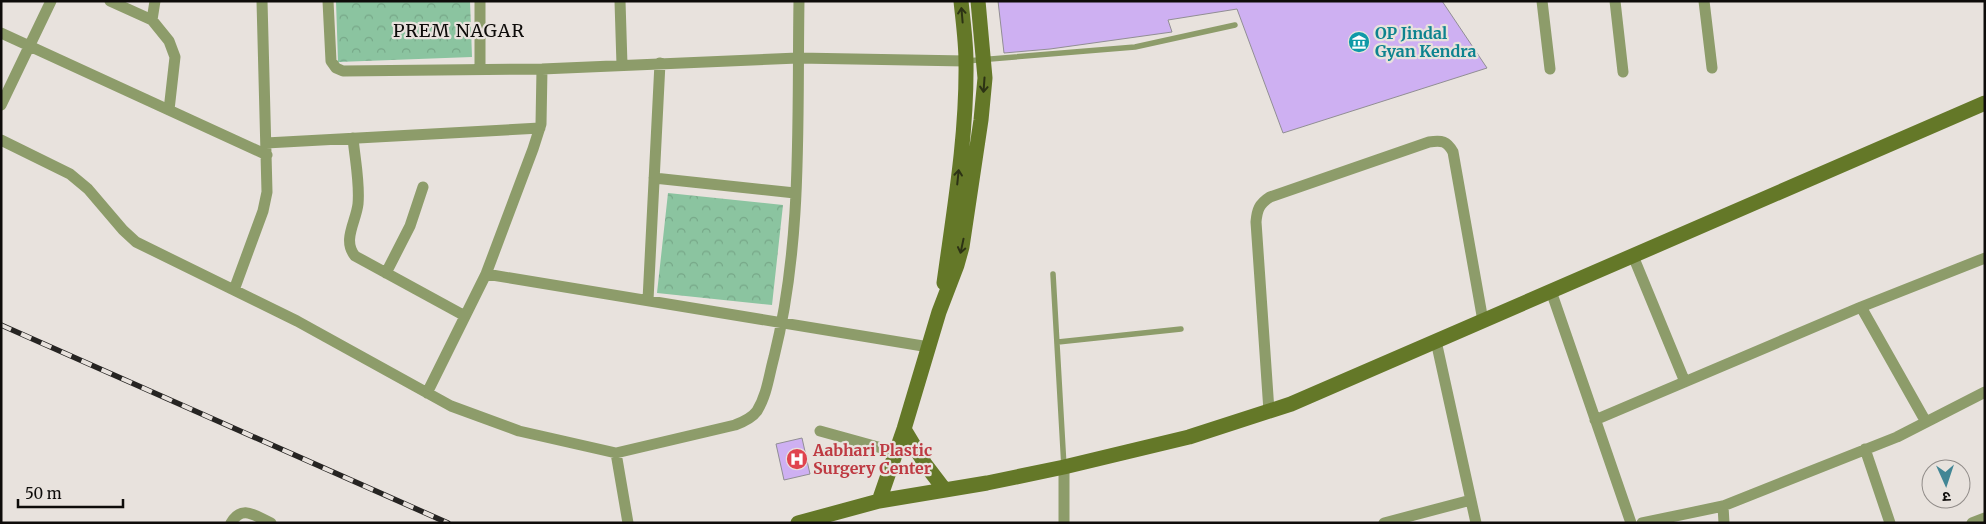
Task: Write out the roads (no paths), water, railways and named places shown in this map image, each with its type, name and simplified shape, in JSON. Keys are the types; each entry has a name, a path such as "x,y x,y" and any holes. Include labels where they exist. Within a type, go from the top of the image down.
{"main road":[{"path":"940,312 956,201 964,119 966,61 961,1"},
{"path":"879,501 962,247 982,120 984,60 978,1"},
{"path":"798,523 879,501 1064,467 1189,437 1291,404 1985,103"},
{"path":"904,429 925,464 944,490"}],"street":[{"path":"1,105 51,1"},
{"path":"110,1 152,20 169,41 175,57 169,110"},
{"path":"152,20 155,1"},
{"path":"234,290 263,211 267,192 262,1"},
{"path":"328,1 331,62 336,68 343,71 542,68 798,58 966,61"},
{"path":"480,1 480,69"},
{"path":"620,1 622,65"},
{"path":"1,140 70,174 88,189 123,230 136,242 297,321 451,406 519,431 616,453 735,425 747,420 756,412 764,395 782,322 793,246 799,1"},
{"path":"1542,1 1550,68"},
{"path":"1615,1 1623,72"},
{"path":"1704,1 1712,68"},
{"path":"1,33 267,155"},
{"path":"648,300 660,63"},
{"path":"427,393 486,274 540,128 543,100 542,68"},
{"path":"266,143 540,128"},
{"path":"353,138 359,190 358,207 349,239 350,250 355,256 464,316"},
{"path":"1269,411 1256,222 1257,211 1261,203 1270,197 1429,142 1440,140 1448,143 1453,152 1483,321"},
{"path":"654,178 795,192"},
{"path":"386,273 410,226 424,187"},
{"path":"1633,256 1685,382"},
{"path":"1595,420 1861,307 1985,258"},
{"path":"486,274 929,347"},
{"path":"1551,291 1631,523"},
{"path":"1861,307 1926,422"},
{"path":"1436,341 1476,523"},
{"path":"1642,523 1723,506 1897,436 1985,392"},
{"path":"820,431 896,452"},
{"path":"1865,449 1890,523"},
{"path":"616,453 628,523"},
{"path":"1064,467 1064,523"},
{"path":"1384,523 1471,500"},
{"path":"1723,506 1724,523"},
{"path":"231,523 236,515 242,512 249,513 271,523"},
{"path":"1972,523 1985,518"}],"lane":[{"path":"966,61 1136,47 1235,25"},
{"path":"1053,274 1064,467"},
{"path":"1058,342 1181,329"}],"railway":[{"path":"1,325 448,523"}],"place":[{"name":"OP Jindal Gyan Kendra","path":"1359,42"},
{"name":"Aabhari Plastic Surgery Center","path":"797,459"}],"district":[{"name":"PREM NAGAR","path":"459,30"}]}
